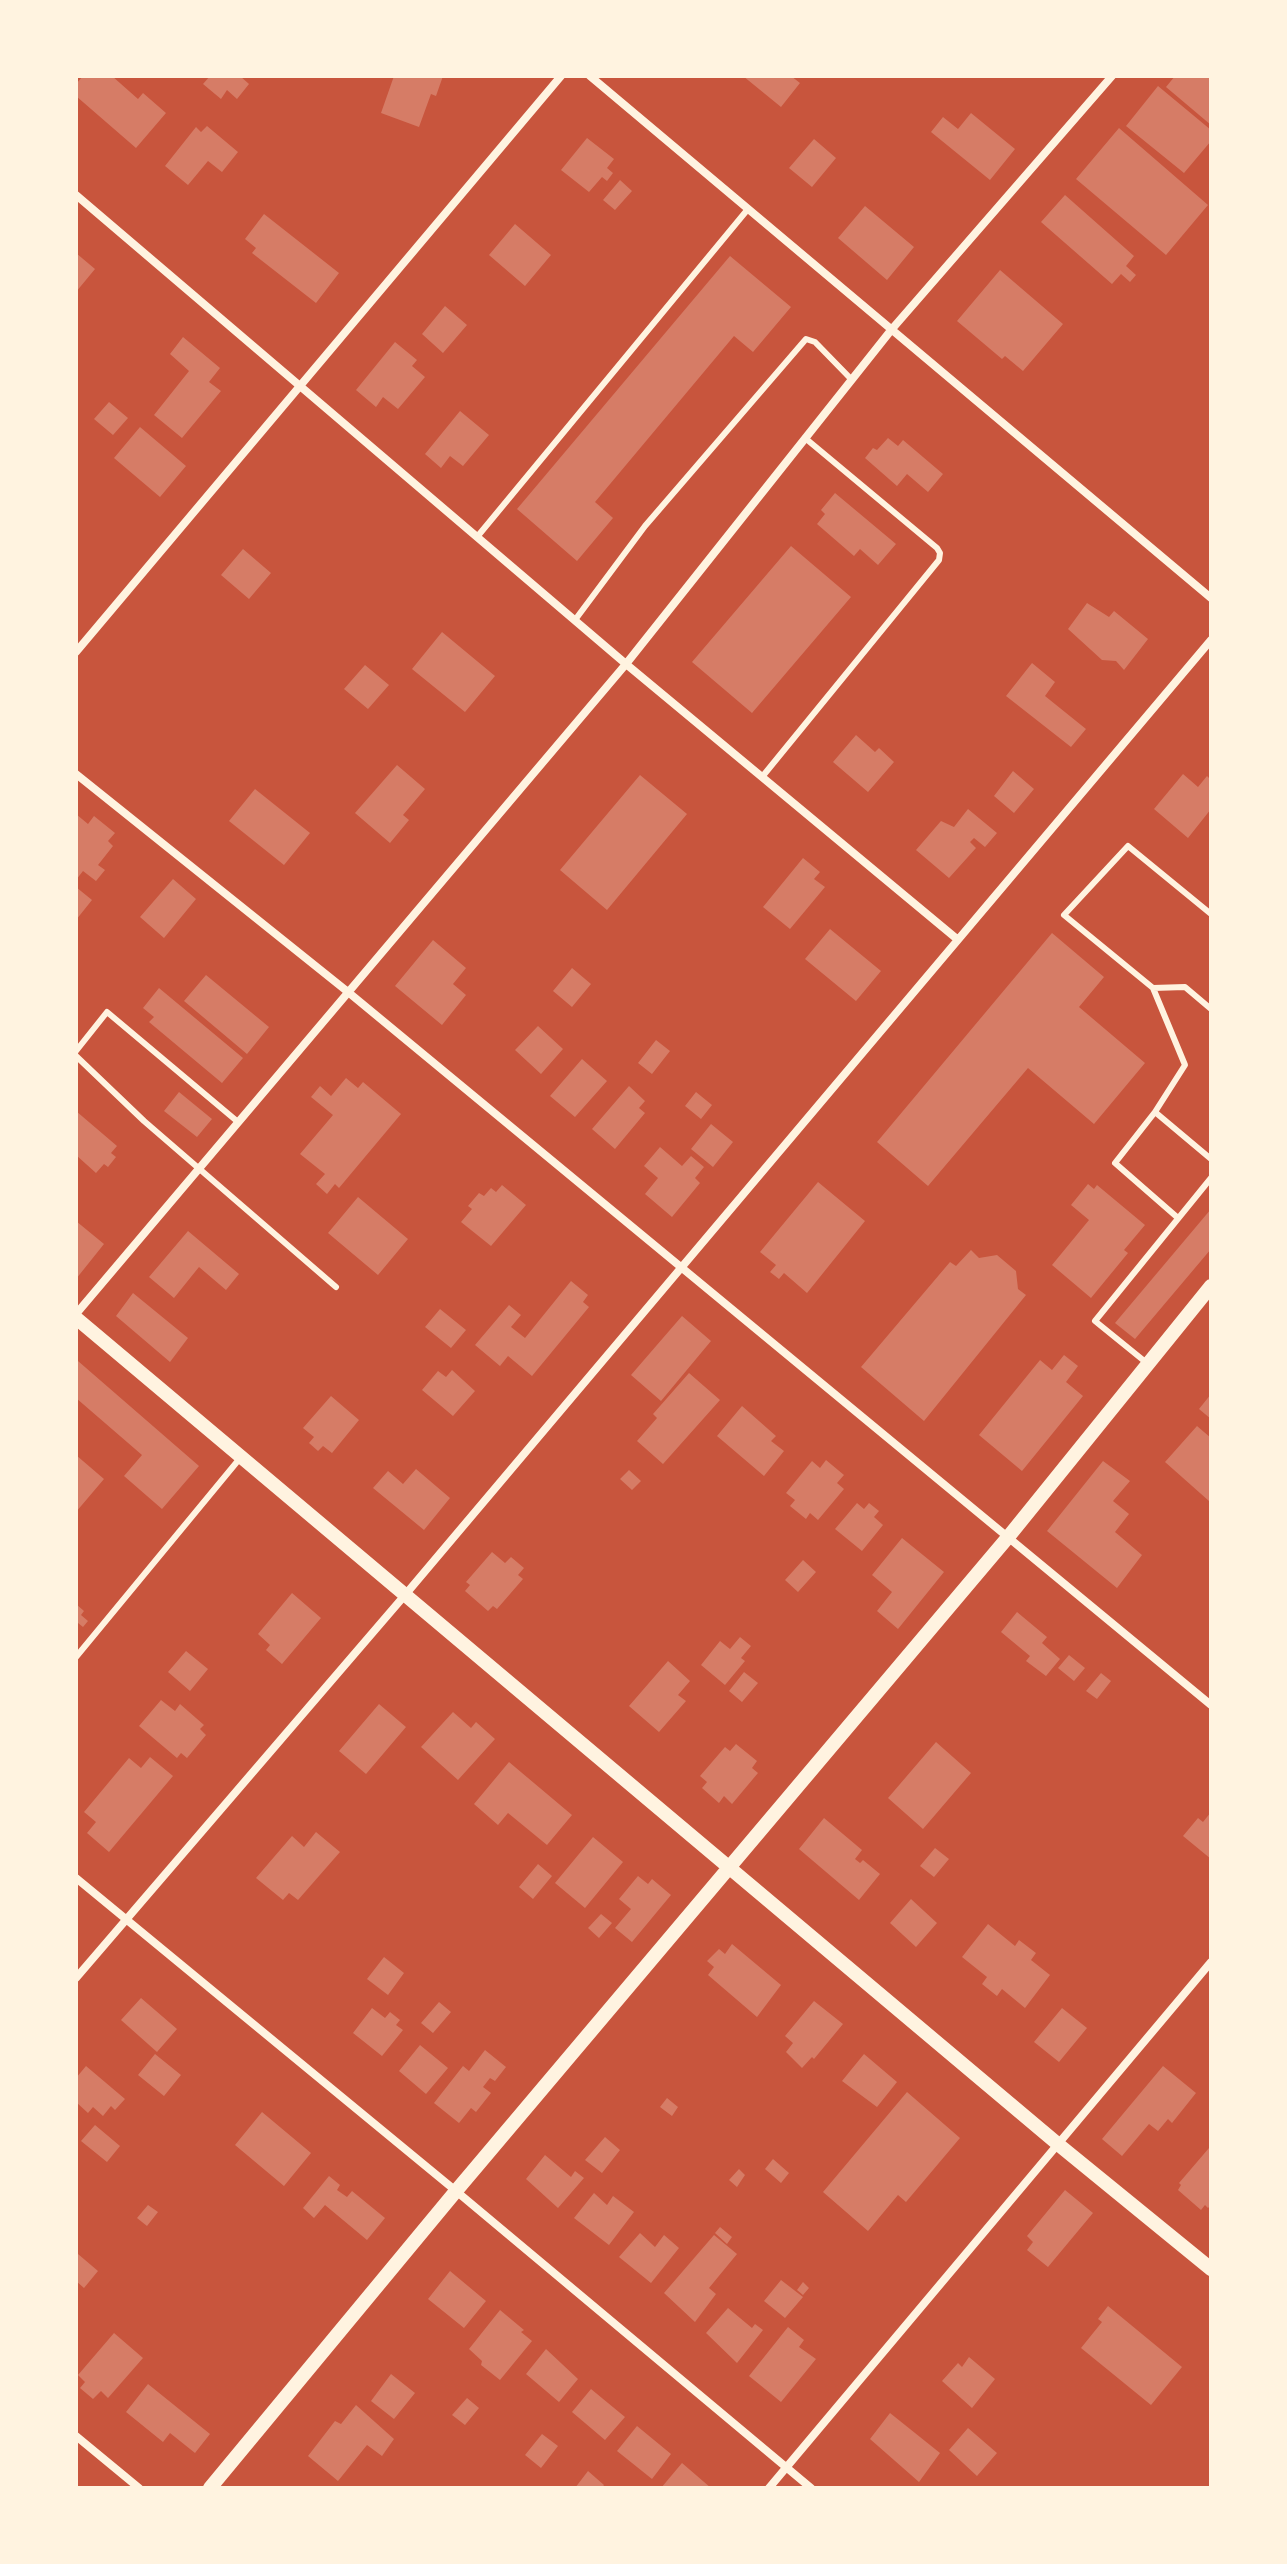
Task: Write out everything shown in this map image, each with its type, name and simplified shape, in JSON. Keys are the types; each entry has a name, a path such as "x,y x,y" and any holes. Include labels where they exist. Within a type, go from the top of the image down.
{"street":[{"path":"76,652 561,76"},
{"path":"590,76 1211,598"},
{"path":"1112,76 892,329 626,664 76,1316 1059,2145 1211,2269"},
{"path":"76,195 626,664 957,939"},
{"path":"76,1978 405,1595 1211,640"},
{"path":"76,774 348,992 1211,1705"},
{"path":"210,2488 456,2191 1009,1536 1211,1286"},
{"path":"76,1878 811,2488"},
{"path":"769,2488 1211,1962"},
{"path":"76,2436 139,2488"}],"lane":[{"path":"477,537 748,209"},
{"path":"575,620 645,526 806,339 815,342 852,380"},
{"path":"762,777 939,560 940,553 805,438"},
{"path":"1178,1218 1115,1163 1155,1112 1185,1065 1153,988 1064,915 1128,846 1211,914"},
{"path":"1153,988 1185,987 1211,1009"},
{"path":"238,1122 107,1012 76,1053 144,1121 336,1287"},
{"path":"1155,1112 1211,1159"},
{"path":"1148,1364 1095,1321 1211,1178"},
{"path":"76,1657 241,1457"}],"building":[{"path":"83,76 112,76 138,99 143,93 166,113 136,148 76,96 76,84"},
{"path":"210,76 240,76 249,84 237,99 227,90 221,99 203,84"},
{"path":"394,76 443,76 436,96 431,94 419,127 381,113"},
{"path":"743,76 791,76 800,83 781,107"},
{"path":"1175,76 1211,77 1211,125 1166,87"},
{"path":"1158,86 1211,130 1211,141 1184,173 1126,126"},
{"path":"971,113 1015,149 990,180 931,132 943,117 958,129"},
{"path":"207,126 238,152 222,172 208,161 188,185 165,166 196,127 201,132"},
{"path":"1119,128 1208,205 1166,255 1076,179"},
{"path":"587,138 614,159 607,168 613,173 607,181 602,177 589,192 561,170"},
{"path":"814,139 836,158 812,187 789,168"},
{"path":"620,180 632,191 615,210 603,200"},
{"path":"1065,195 1134,256 1126,266 1136,275 1130,282 1121,274 1112,284 1041,222"},
{"path":"865,206 914,247 887,280 838,238"},
{"path":"264,214 339,273 316,303 252,253 256,248 245,239"},
{"path":"515,224 551,255 525,286 489,255"},
{"path":"76,253 95,269 76,292"},
{"path":"730,256 791,307 753,352 734,336 595,502 613,518 577,561 517,509"},
{"path":"1000,270 1063,324 1023,371 1005,356 1002,359 957,321"},
{"path":"445,306 467,325 443,353 422,334"},
{"path":"183,337 220,368 209,382 221,391 182,438 154,415 189,371 170,354"},
{"path":"395,342 417,360 412,366 425,377 398,409 383,397 376,407 356,390"},
{"path":"109,402 128,418 113,435 94,419"},
{"path":"460,411 489,435 463,466 450,456 441,468 425,454"},
{"path":"140,427 186,466 160,497 114,458"},
{"path":"888,438 898,446 903,440 943,474 928,492 907,474 897,486 865,458"},
{"path":"835,493 896,544 878,565 860,549 854,556 817,524 825,514 821,510"},
{"path":"791,546 851,597 752,713 692,662"},
{"path":"243,549 271,573 249,599 221,575"},
{"path":"1087,603 1109,617 1114,611 1148,639 1124,670 1116,661 1102,660 1068,629"},
{"path":"442,632 495,676 465,712 412,669"},
{"path":"1032,663 1055,682 1045,696 1086,729 1071,747 1006,696"},
{"path":"365,665 389,685 368,709 344,689"},
{"path":"856,735 875,752 879,748 894,762 868,792 833,762"},
{"path":"397,765 425,789 403,815 409,820 390,843 355,813"},
{"path":"1013,771 1034,789 1014,813 994,796"},
{"path":"1183,774 1198,787 1207,776 1211,780 1211,809 1188,838 1154,809"},
{"path":"640,775 687,814 607,910 560,870"},
{"path":"255,789 310,833 284,865 229,821"},
{"path":"968,809 997,833 985,847 974,838 970,842 976,848 949,878 916,850 941,821 954,827"},
{"path":"76,814 88,824 94,816 115,833 108,841 113,846 98,865 105,870 96,881 83,871 76,880"},
{"path":"803,858 820,872 814,879 825,887 790,929 763,907"},
{"path":"173,879 196,899 164,938 140,917"},
{"path":"76,887 92,900 76,920"},
{"path":"830,929 881,971 856,1001 805,959"},
{"path":"1052,933 1104,977 1079,1007 1145,1063 1094,1124 1028,1068 928,1186 877,1142"},
{"path":"433,940 466,968 453,984 466,995 442,1025 395,986"},
{"path":"572,968 591,984 572,1007 553,991"},
{"path":"206,975 269,1027 247,1054 184,1001"},
{"path":"159,988 243,1058 222,1083 149,1022 154,1017 143,1008"},
{"path":"538,1026 563,1049 541,1074 515,1050"},
{"path":"656,1040 670,1051 652,1074 638,1063"},
{"path":"582,1059 607,1081 575,1117 550,1096"},
{"path":"346,1078 358,1088 363,1082 401,1114 339,1188 335,1184 327,1194 316,1184 325,1174 300,1154 333,1115 311,1097 320,1086 331,1096"},
{"path":"629,1086 645,1101 639,1108 645,1113 615,1149 592,1129"},
{"path":"179,1092 212,1119 197,1137 164,1111"},
{"path":"696,1092 712,1105 701,1119 685,1106"},
{"path":"76,1111 117,1146 111,1153 116,1157 108,1167 104,1164 96,1173 76,1155"},
{"path":"711,1124 733,1142 713,1167 691,1149"},
{"path":"660,1147 682,1166 691,1156 704,1167 695,1178 700,1183 672,1217 645,1194 658,1178 644,1166"},
{"path":"818,1182 865,1221 807,1293 784,1273 779,1279 770,1272 776,1265 760,1252"},
{"path":"1088,1184 1094,1189 1097,1185 1145,1225 1124,1250 1128,1253 1091,1298 1052,1265 1089,1220 1071,1205"},
{"path":"502,1185 526,1205 491,1246 461,1222 472,1209 468,1206 479,1193 484,1196 491,1188 496,1192"},
{"path":"358,1197 408,1239 378,1275 328,1233"},
{"path":"1211,1209 1211,1249 1135,1339 1115,1323"},
{"path":"76,1221 104,1244 76,1279"},
{"path":"188,1231 239,1274 226,1290 199,1267 174,1298 149,1277"},
{"path":"971,1250 979,1258 997,1255 1016,1271 1018,1289 1026,1295 924,1421 861,1367 950,1262 956,1266"},
{"path":"571,1281 588,1295 583,1302 589,1307 532,1376 508,1356 500,1366 475,1345 509,1305 521,1315 511,1327 525,1338"},
{"path":"133,1293 188,1338 170,1362 116,1316"},
{"path":"440,1309 466,1330 451,1348 425,1327"},
{"path":"682,1316 711,1341 661,1401 631,1375"},
{"path":"1064,1355 1078,1366 1066,1382 1083,1396 1022,1471 979,1435 1040,1360 1052,1370"},
{"path":"78,1361 199,1466 162,1509 124,1476 142,1455 76,1398"},
{"path":"452,1370 475,1391 453,1416 422,1390 438,1371 446,1377"},
{"path":"689,1373 720,1400 663,1464 637,1441 657,1418 653,1414"},
{"path":"1211,1394 1211,1419 1199,1409"},
{"path":"331,1396 359,1420 332,1453 323,1446 318,1451 309,1443 314,1437 303,1428"},
{"path":"742,1406 776,1436 771,1441 784,1451 764,1476 717,1436"},
{"path":"1197,1426 1211,1438 1209,1501 1165,1462"},
{"path":"76,1455 104,1479 76,1512"},
{"path":"826,1460 844,1475 837,1483 844,1489 818,1520 810,1513 806,1519 790,1506 795,1500 786,1493 812,1461 820,1468"},
{"path":"1103,1461 1130,1481 1113,1501 1129,1514 1115,1532 1142,1555 1117,1588 1047,1531"},
{"path":"416,1469 450,1498 424,1530 373,1488 388,1471 403,1484"},
{"path":"629,1470 641,1481 632,1490 620,1479"},
{"path":"857,1503 864,1509 869,1503 879,1511 874,1517 883,1525 862,1551 835,1529"},
{"path":"902,1538 944,1572 898,1629 877,1611 892,1592 872,1575"},
{"path":"492,1552 505,1563 511,1557 524,1568 518,1575 523,1579 497,1609 493,1606 488,1611 465,1591 470,1585 466,1582"},
{"path":"803,1560 816,1572 798,1592 785,1580"},
{"path":"292,1593 321,1618 282,1664 266,1650 270,1645 258,1634"},
{"path":"76,1604 84,1611 81,1615 88,1621 83,1627 78,1623 76,1625"},
{"path":"1017,1612 1047,1637 1042,1643 1060,1659 1046,1676 1026,1661 1030,1656 1001,1632"},
{"path":"740,1637 751,1646 741,1658 745,1661 725,1685 701,1665 720,1641 730,1649"},
{"path":"186,1651 208,1669 190,1691 168,1672"},
{"path":"1069,1655 1085,1668 1074,1681 1058,1668"},
{"path":"668,1661 690,1681 678,1695 686,1701 659,1732 629,1706"},
{"path":"744,1672 758,1683 742,1702 729,1691"},
{"path":"1101,1673 1111,1681 1097,1699 1086,1691"},
{"path":"161,1700 175,1711 180,1704 204,1725 200,1729 206,1735 187,1758 181,1753 177,1758 139,1726"},
{"path":"379,1704 406,1727 366,1774 339,1751"},
{"path":"453,1712 471,1728 476,1722 495,1739 458,1780 421,1747"},
{"path":"936,1742 971,1773 923,1829 888,1798"},
{"path":"736,1744 757,1761 752,1768 758,1773 732,1804 724,1796 719,1803 702,1788 707,1782 700,1776 725,1747 730,1751"},
{"path":"150,1757 173,1776 109,1852 87,1833 96,1822 84,1812 129,1758 141,1768"},
{"path":"509,1762 572,1815 547,1845 508,1813 498,1825 474,1804"},
{"path":"1211,1812 1211,1859 1183,1836 1198,1818 1203,1822"},
{"path":"824,1818 862,1850 855,1859 860,1863 863,1860 880,1874 859,1900 799,1849"},
{"path":"316,1832 340,1852 298,1900 289,1893 283,1900 256,1878 292,1836 304,1847"},
{"path":"593,1837 623,1862 585,1908 555,1883"},
{"path":"935,1848 949,1859 934,1877 920,1866"},
{"path":"538,1864 552,1876 533,1899 519,1887"},
{"path":"638,1876 648,1884 652,1879 671,1895 632,1942 615,1928 631,1909 619,1899"},
{"path":"911,1899 937,1923 916,1947 890,1923"},
{"path":"601,1914 612,1923 599,1938 588,1928"},
{"path":"988,1924 1015,1946 1019,1940 1036,1953 1031,1960 1050,1975 1025,2008 1002,1989 997,1996 982,1984 987,1977 962,1957"},
{"path":"732,1944 781,1985 757,2017 708,1975 714,1967 707,1961 719,1949 725,1954"},
{"path":"384,1957 404,1973 388,1995 367,1979"},
{"path":"141,1998 177,2029 157,2052 121,2020"},
{"path":"814,2001 843,2024 814,2059 812,2057 802,2068 786,2052 793,2043 785,2036"},
{"path":"439,2002 451,2012 433,2033 421,2023"},
{"path":"372,2008 385,2018 390,2012 400,2020 396,2025 403,2030 382,2056 353,2033"},
{"path":"1062,2008 1087,2028 1059,2062 1034,2042"},
{"path":"420,2045 448,2068 426,2094 399,2071"},
{"path":"485,2050 506,2067 495,2081 490,2078 483,2087 491,2093 476,2112 471,2108 459,2123 434,2103 463,2066 469,2071"},
{"path":"155,2054 181,2075 164,2096 138,2075"},
{"path":"864,2054 897,2082 877,2107 842,2081"},
{"path":"86,2066 125,2099 115,2110 111,2106 103,2116 93,2107 88,2113 76,2102 76,2078"},
{"path":"1163,2066 1196,2093 1172,2123 1168,2119 1158,2131 1149,2124 1122,2156 1102,2139"},
{"path":"907,2092 960,2138 906,2202 898,2195 868,2231 823,2192"},
{"path":"667,2098 678,2107 672,2116 660,2107"},
{"path":"262,2112 311,2153 284,2186 235,2145"},
{"path":"95,2125 120,2146 107,2162 81,2141"},
{"path":"605,2137 620,2150 602,2173 585,2160"},
{"path":"1209,2148 1211,2205 1208,2208 1205,2205 1201,2210 1178,2190 1179,2183"},
{"path":"545,2155 571,2177 575,2171 584,2178 558,2208 526,2179"},
{"path":"773,2159 789,2173 781,2183 765,2169"},
{"path":"739,2169 745,2175 737,2187 729,2180"},
{"path":"329,2176 340,2185 337,2190 347,2197 352,2191 385,2218 367,2240 325,2205 314,2218 303,2208"},
{"path":"1065,2190 1093,2213 1048,2267 1027,2250 1033,2242 1027,2236"},
{"path":"594,2193 607,2205 613,2196 634,2212 609,2245 574,2218"},
{"path":"148,2205 158,2212 147,2226 137,2218"},
{"path":"720,2227 732,2237 727,2244 715,2233"},
{"path":"640,2233 655,2247 664,2235 679,2248 651,2283 619,2257"},
{"path":"714,2235 737,2254 709,2288 716,2294 695,2322 664,2293"},
{"path":"78,2254 98,2271 84,2288 76,2281"},
{"path":"450,2271 486,2301 464,2328 428,2299"},
{"path":"781,2280 803,2297 785,2318 764,2301"},
{"path":"803,2282 809,2288 803,2295 797,2290"},
{"path":"1108,2306 1182,2367 1151,2405 1081,2348 1102,2322 1098,2319"},
{"path":"728,2308 752,2328 755,2324 763,2330 737,2363 706,2333"},
{"path":"500,2310 532,2341 500,2380 481,2365 482,2361 469,2349"},
{"path":"788,2327 804,2340 799,2347 816,2359 781,2402 749,2376"},
{"path":"114,2333 143,2358 108,2398 101,2391 93,2399 80,2388 85,2382 78,2375"},
{"path":"546,2349 578,2379 559,2402 526,2374"},
{"path":"969,2357 995,2379 972,2408 942,2381 958,2363 962,2367"},
{"path":"391,2374 415,2393 394,2419 371,2401"},
{"path":"148,2384 210,2434 195,2453 170,2433 163,2442 126,2412"},
{"path":"591,2389 625,2417 605,2440 572,2412"},
{"path":"467,2398 479,2408 465,2425 452,2415"},
{"path":"356,2405 394,2439 382,2456 367,2445 338,2481 308,2456 335,2421 341,2424"},
{"path":"890,2413 940,2453 919,2482 870,2439"},
{"path":"637,2426 671,2454 652,2479 617,2451"},
{"path":"968,2428 997,2453 977,2476 949,2450"},
{"path":"542,2434 558,2446 541,2468 525,2455"},
{"path":"682,2463 711,2488 661,2488"},
{"path":"588,2471 604,2485 602,2488 575,2488"}]}
